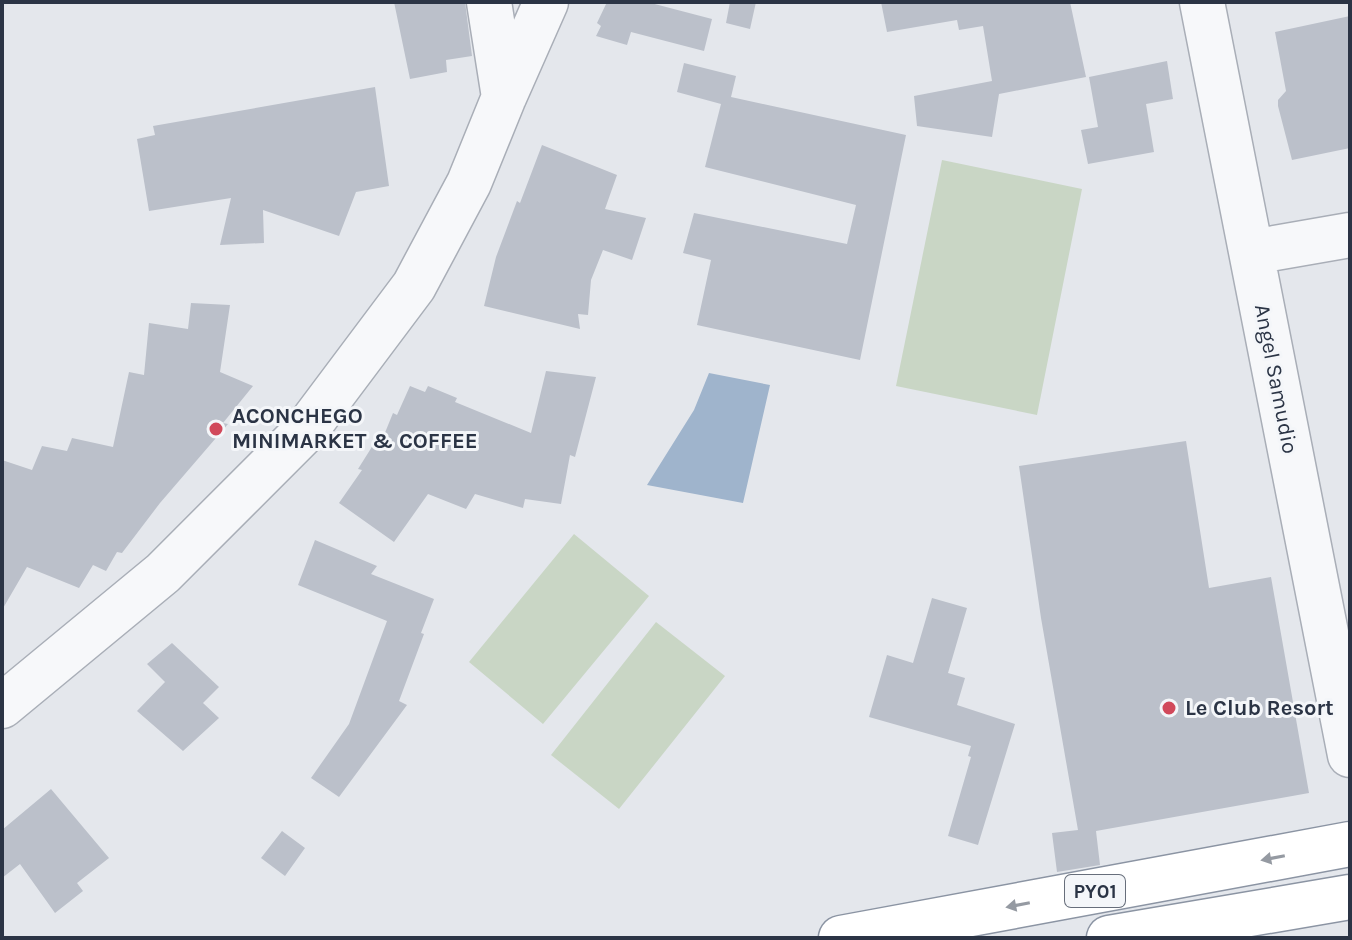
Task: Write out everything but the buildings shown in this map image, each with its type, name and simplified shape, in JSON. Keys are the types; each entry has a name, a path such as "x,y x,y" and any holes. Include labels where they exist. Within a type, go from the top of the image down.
{"highway":[{"name":"PY01","path":"841,938 1350,844"},
{"name":"PY01","path":"1109,938 1350,897"}],"street":[{"path":"489,2 504,97"},
{"path":"2,706 163,573 306,430 414,286 469,183 546,2"},
{"name":"Angel Samudio","path":"1202,2 1350,755"},
{"path":"1252,252 1350,235"}],"green space":[{"path":"942,160 1082,189 1037,415 896,386"},
{"path":"574,534 649,596 543,724 469,662"},
{"path":"656,622 725,676 619,809 551,755"}],"water":[{"path":"709,373 770,385 743,503 647,485 694,410"}],"place":[{"name":"ACONCHEGO MINIMARKET & COFFEE","path":"216,429"},
{"name":"Le Club Resort","path":"1169,708"}]}
